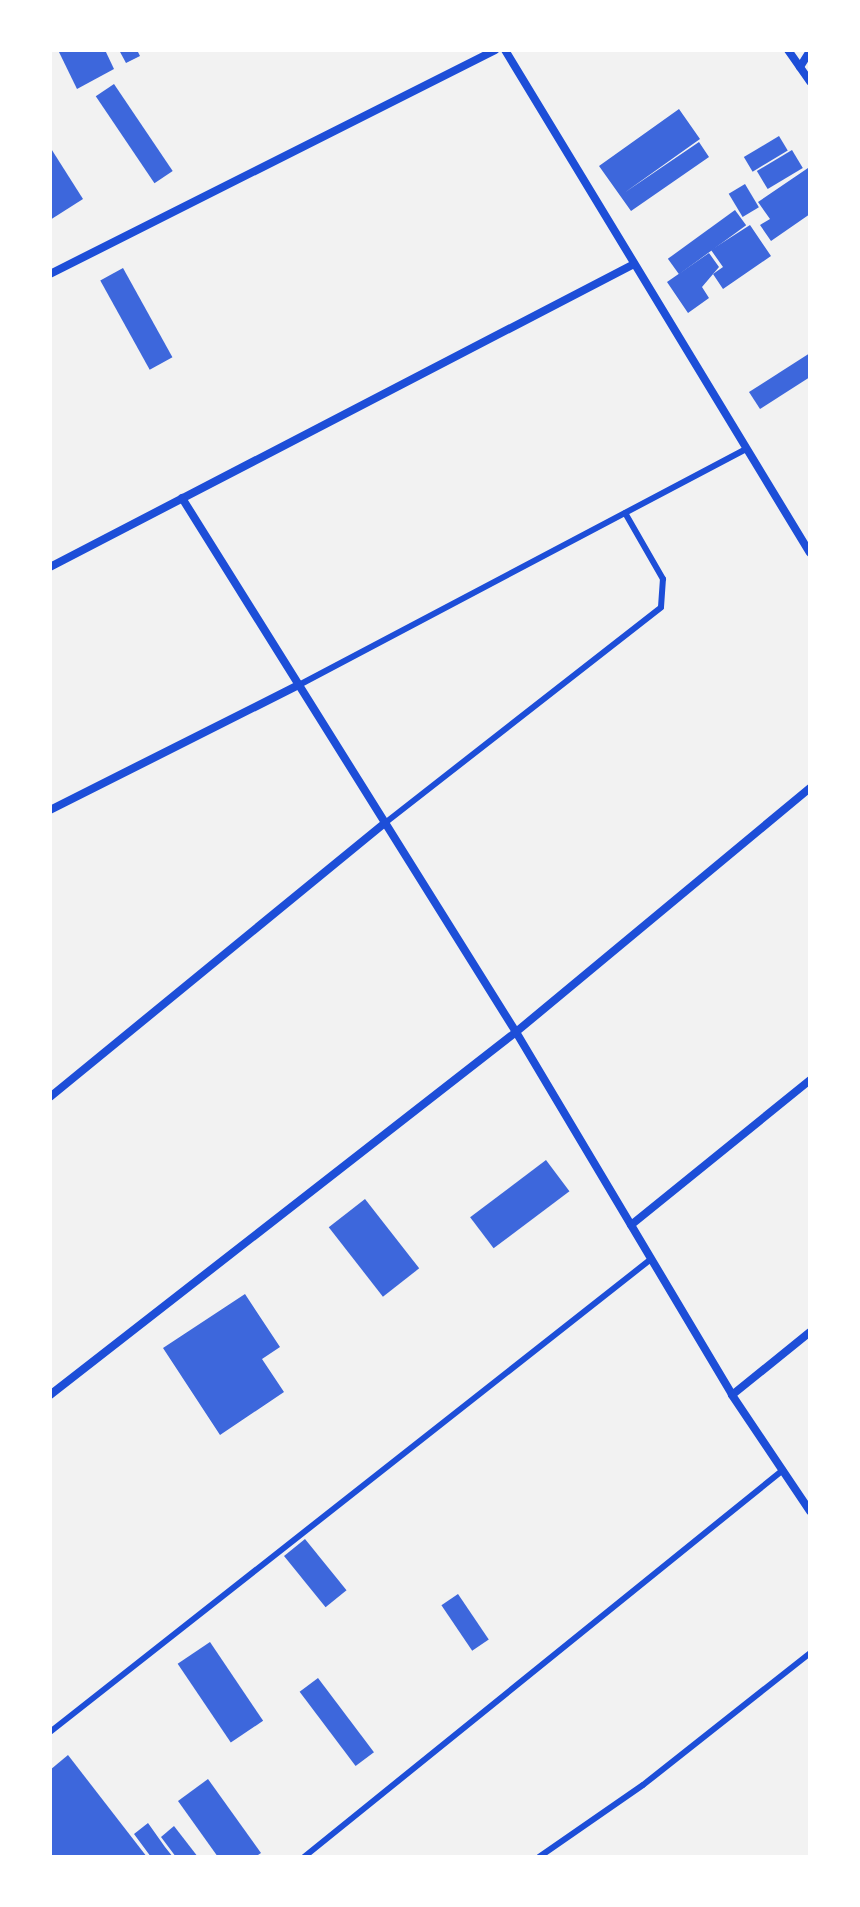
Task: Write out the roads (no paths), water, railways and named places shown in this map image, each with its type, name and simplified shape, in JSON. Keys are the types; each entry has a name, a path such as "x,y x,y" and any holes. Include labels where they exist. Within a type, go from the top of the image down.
{"street":[{"path":"50,274 495,50"},
{"path":"505,50 810,553"},
{"path":"788,50 810,82"},
{"path":"800,67 810,51"},
{"path":"50,567 634,264"},
{"path":"182,498 516,1032 732,1395 810,1511"},
{"path":"50,810 299,685"},
{"path":"50,1395 516,1032 810,788"},
{"path":"50,1097 385,823"},
{"path":"631,1225 810,1080"},
{"path":"732,1395 810,1332"}],"lane":[{"path":"299,685 746,449"},
{"path":"385,823 661,607 663,579 625,513"},
{"path":"50,1732 651,1259"},
{"path":"304,1857 784,1470"},
{"path":"539,1857 643,1785 810,1653"}]}
